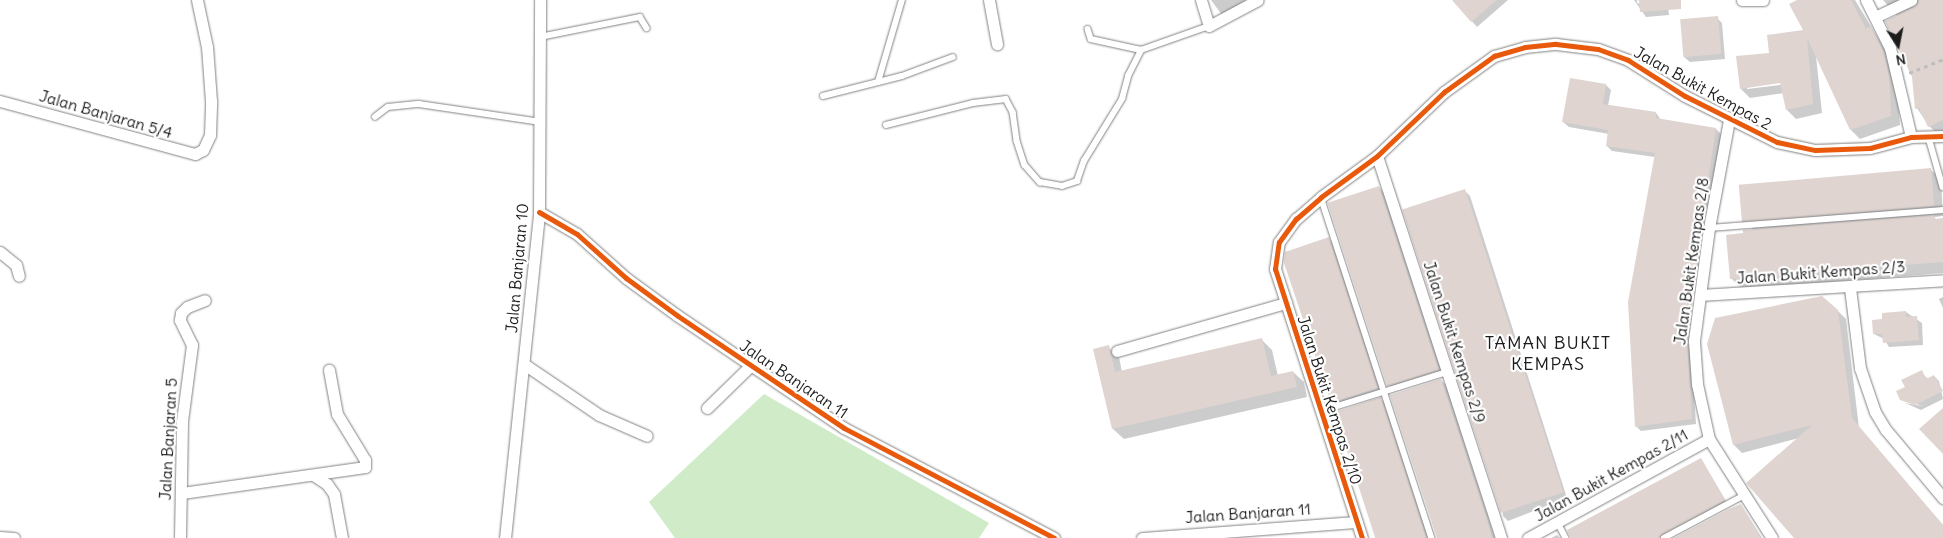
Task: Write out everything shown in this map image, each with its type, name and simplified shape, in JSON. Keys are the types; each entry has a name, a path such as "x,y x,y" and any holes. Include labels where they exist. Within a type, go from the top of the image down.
{"street":[{"name":"Jalan Banjaran 5/4","path":"0,101 186,154 195,154 203,150 210,135 211,101 207,47 197,0"},
{"name":"Jalan Banjaran 10","path":"505,538 539,212 540,122 538,37 540,0"},
{"path":"989,0 997,44"},
{"path":"1202,5 1209,26 1258,0"},
{"path":"1742,0 1763,0"},
{"path":"1866,0 1890,48 1899,78 1911,137"},
{"path":"1875,17 1911,0"},
{"name":"Jalan Bukit Kempas 2","path":"1275,269 1279,242 1296,219 1321,197 1377,156 1444,92 1494,56 1525,47 1556,44 1598,49 1628,60 1729,120 1777,142 1815,150 1870,148 1911,137 1929,138 1943,136"},
{"name":"Jalan Bukit Kempas 2/8","path":"1729,120 1710,228 1694,341 1697,384 1709,439 1743,496 1772,538"},
{"name":"Jalan Bukit Kempas 2/9","path":"1377,156 1502,538"},
{"name":"Jalan Banjaran 11","path":"539,212 577,234 663,305 844,428 1054,538"},
{"path":"0,252 16,265 19,276"},
{"name":"Jalan Bukit Kempas 2/10","path":"1275,269 1362,538"},
{"name":"Jalan Bukit Kempas 2/3","path":"1701,295 1850,288 1943,280"},
{"path":"1850,288 1860,368 1875,412 1886,430 1943,498"},
{"name":"Jalan Banjaran 5","path":"180,538 182,421 192,345 180,320 181,314 205,300"},
{"path":"1117,351 1286,302"},
{"path":"524,364 598,416 647,436"},
{"path":"707,408 752,365"},
{"path":"182,493 365,467 365,460 338,414 329,370"},
{"name":"Jalan Bukit Kempas 2/11","path":"1528,538 1709,439"},
{"path":"313,475 327,484 334,494 342,538"},
{"name":"Jalan Banjaran 11","path":"1142,538 1356,522"},
{"path":"0,537 14,538"}],"lane":[{"path":"878,82 902,0"},
{"path":"538,37 640,17 647,28"},
{"path":"1088,29 1091,39 1141,50 1209,26"},
{"path":"886,125 973,103 1006,98 1013,112 1017,141 1025,165 1040,182 1062,186 1077,181 1084,161 1122,99 1128,76 1141,50"},
{"path":"823,96 878,82 953,57"},
{"path":"375,117 388,107 419,104 540,122"},
{"path":"1929,138 1943,188"},
{"path":"1321,197 1432,538"},
{"path":"1710,228 1943,210"},
{"path":"1322,411 1448,372"},
{"path":"1664,538 1743,496"},
{"path":"1558,523 1566,538"}],"path":[{"path":"1899,78 1943,59"}],"green space":[{"path":"764,394 989,523 979,538 675,538 649,502"}],"building":[{"path":"1452,0 1497,0 1471,22"},
{"path":"1639,0 1681,0 1681,9 1640,12"},
{"path":"1797,0 1851,0 1866,29 1871,26 1883,51 1889,76 1891,116 1850,130 1807,38 1813,104 1786,110 1780,83 1740,89 1736,56 1769,53 1767,35 1803,30 1789,4"},
{"path":"1918,0 1943,0 1943,120 1928,127 1919,108 1915,109 1912,77 1885,21 1914,7"},
{"path":"1718,16 1721,54 1683,57 1680,19"},
{"path":"1570,78 1606,84 1603,104 1656,112 1656,118 1716,128 1692,286 1687,286 1687,342 1692,419 1635,427 1628,302 1655,153 1606,146 1608,130 1562,122"},
{"path":"1931,168 1934,206 1742,223 1739,185"},
{"path":"1379,186 1439,370 1387,386 1328,203"},
{"path":"1465,189 1564,492 1501,513 1402,209"},
{"path":"1934,215 1935,219 1943,218 1943,262 1730,279 1726,235 1743,233 1743,230"},
{"path":"1329,237 1378,388 1331,403 1284,263 1285,252"},
{"path":"1822,296 1838,310 1852,418 1943,525 1943,538 1794,538 1746,483 1812,425 1733,445 1707,344 1715,318"},
{"path":"1906,311 1906,317 1917,316 1919,340 1883,343 1882,334 1873,334 1872,320 1882,319 1882,313"},
{"path":"1262,338 1271,376 1293,371 1297,387 1112,429 1093,349 1109,345 1115,372"},
{"path":"1922,370 1926,379 1934,375 1943,391 1915,405 1900,400 1896,391 1905,387 1901,380"},
{"path":"1441,379 1492,538 1437,538 1390,395"},
{"path":"1381,397 1427,538 1375,538 1334,412"},
{"path":"1943,408 1943,454 1919,429"},
{"path":"1701,458 1725,500 1659,538 1571,538 1567,530"},
{"path":"1741,504 1761,538 1674,538 1729,509"}],"cycle path":[{"path":"1362,538 1275,269 1279,242 1296,219 1321,197 1377,156 1444,92 1494,56 1525,47 1556,44 1598,49 1628,60 1685,96 1777,142 1815,150 1870,148 1911,137 1943,136"},
{"path":"539,212 577,234 626,278 678,316 844,428 1054,538"}],"district":[{"name":"TAMAN BUKIT KEMPAS","path":"1548,354"}]}
